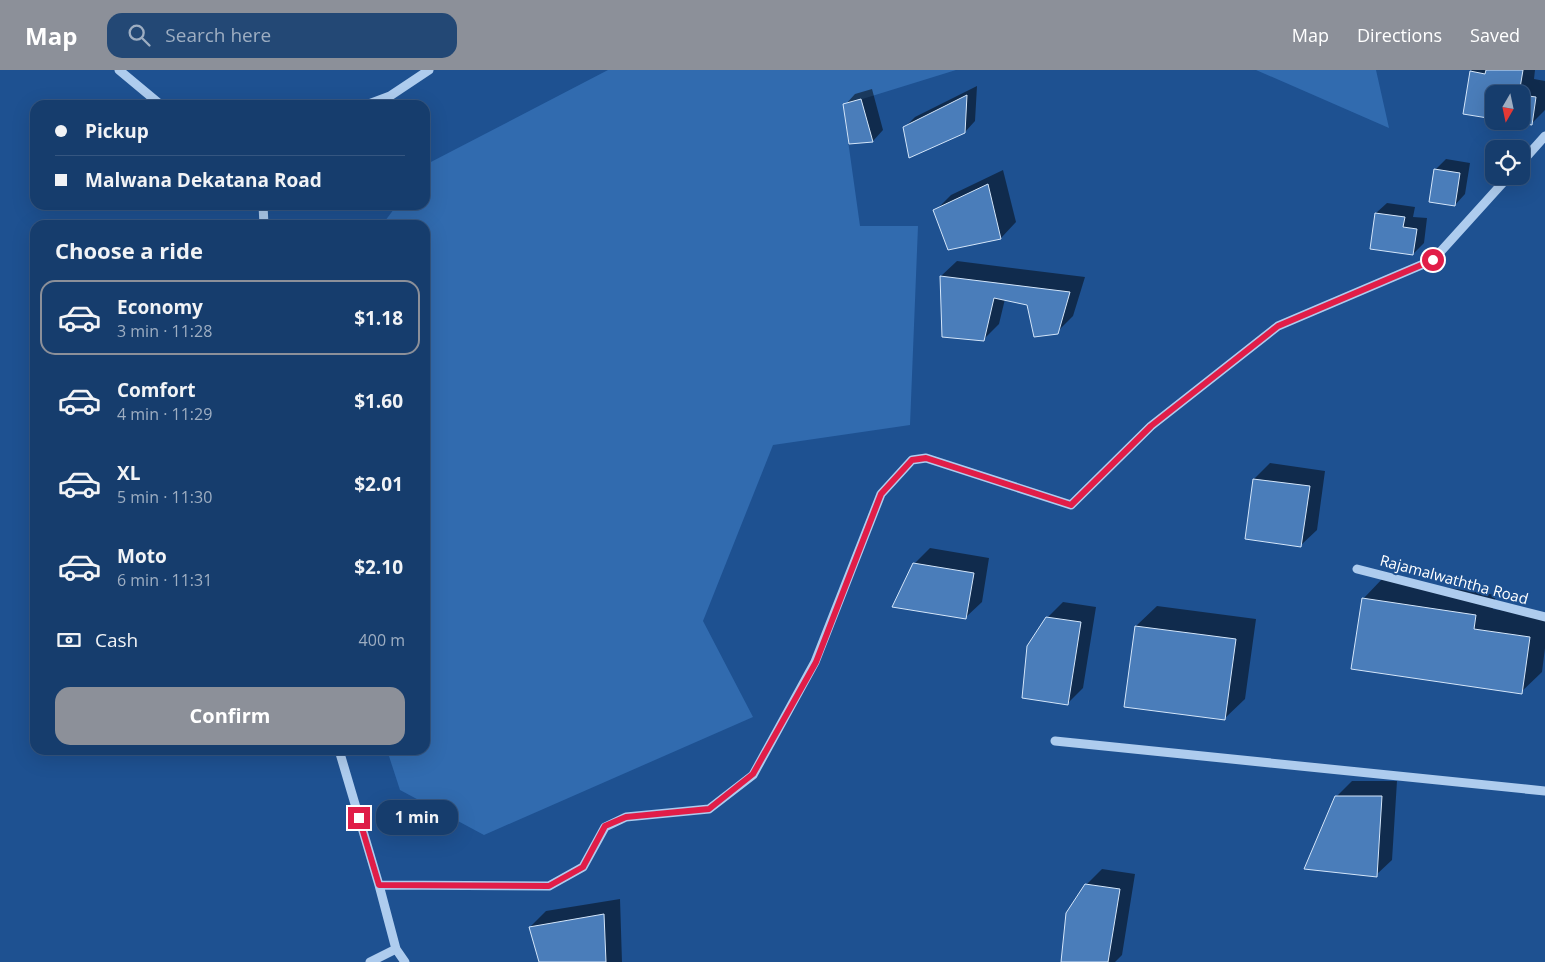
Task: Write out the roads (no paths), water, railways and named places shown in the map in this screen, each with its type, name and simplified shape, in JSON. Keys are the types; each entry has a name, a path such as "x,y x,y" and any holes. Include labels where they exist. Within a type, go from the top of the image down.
{"street":[{"path":"119,70 155,100"},
{"path":"379,100 390,96 428,70"},
{"path":"1530,152 1545,136"},
{"path":"379,885 549,886 583,867 605,826 626,817 709,809 753,774 816,662 881,494 912,460 926,458 1071,505 1151,426 1278,326 1433,260 1501,185"},
{"name":"Rajamalwaththa Road","path":"1357,568 1545,617"},
{"path":"1055,741 1545,791"},
{"path":"340,755 379,885 396,949 405,962"},
{"path":"370,962 396,949"}]}
